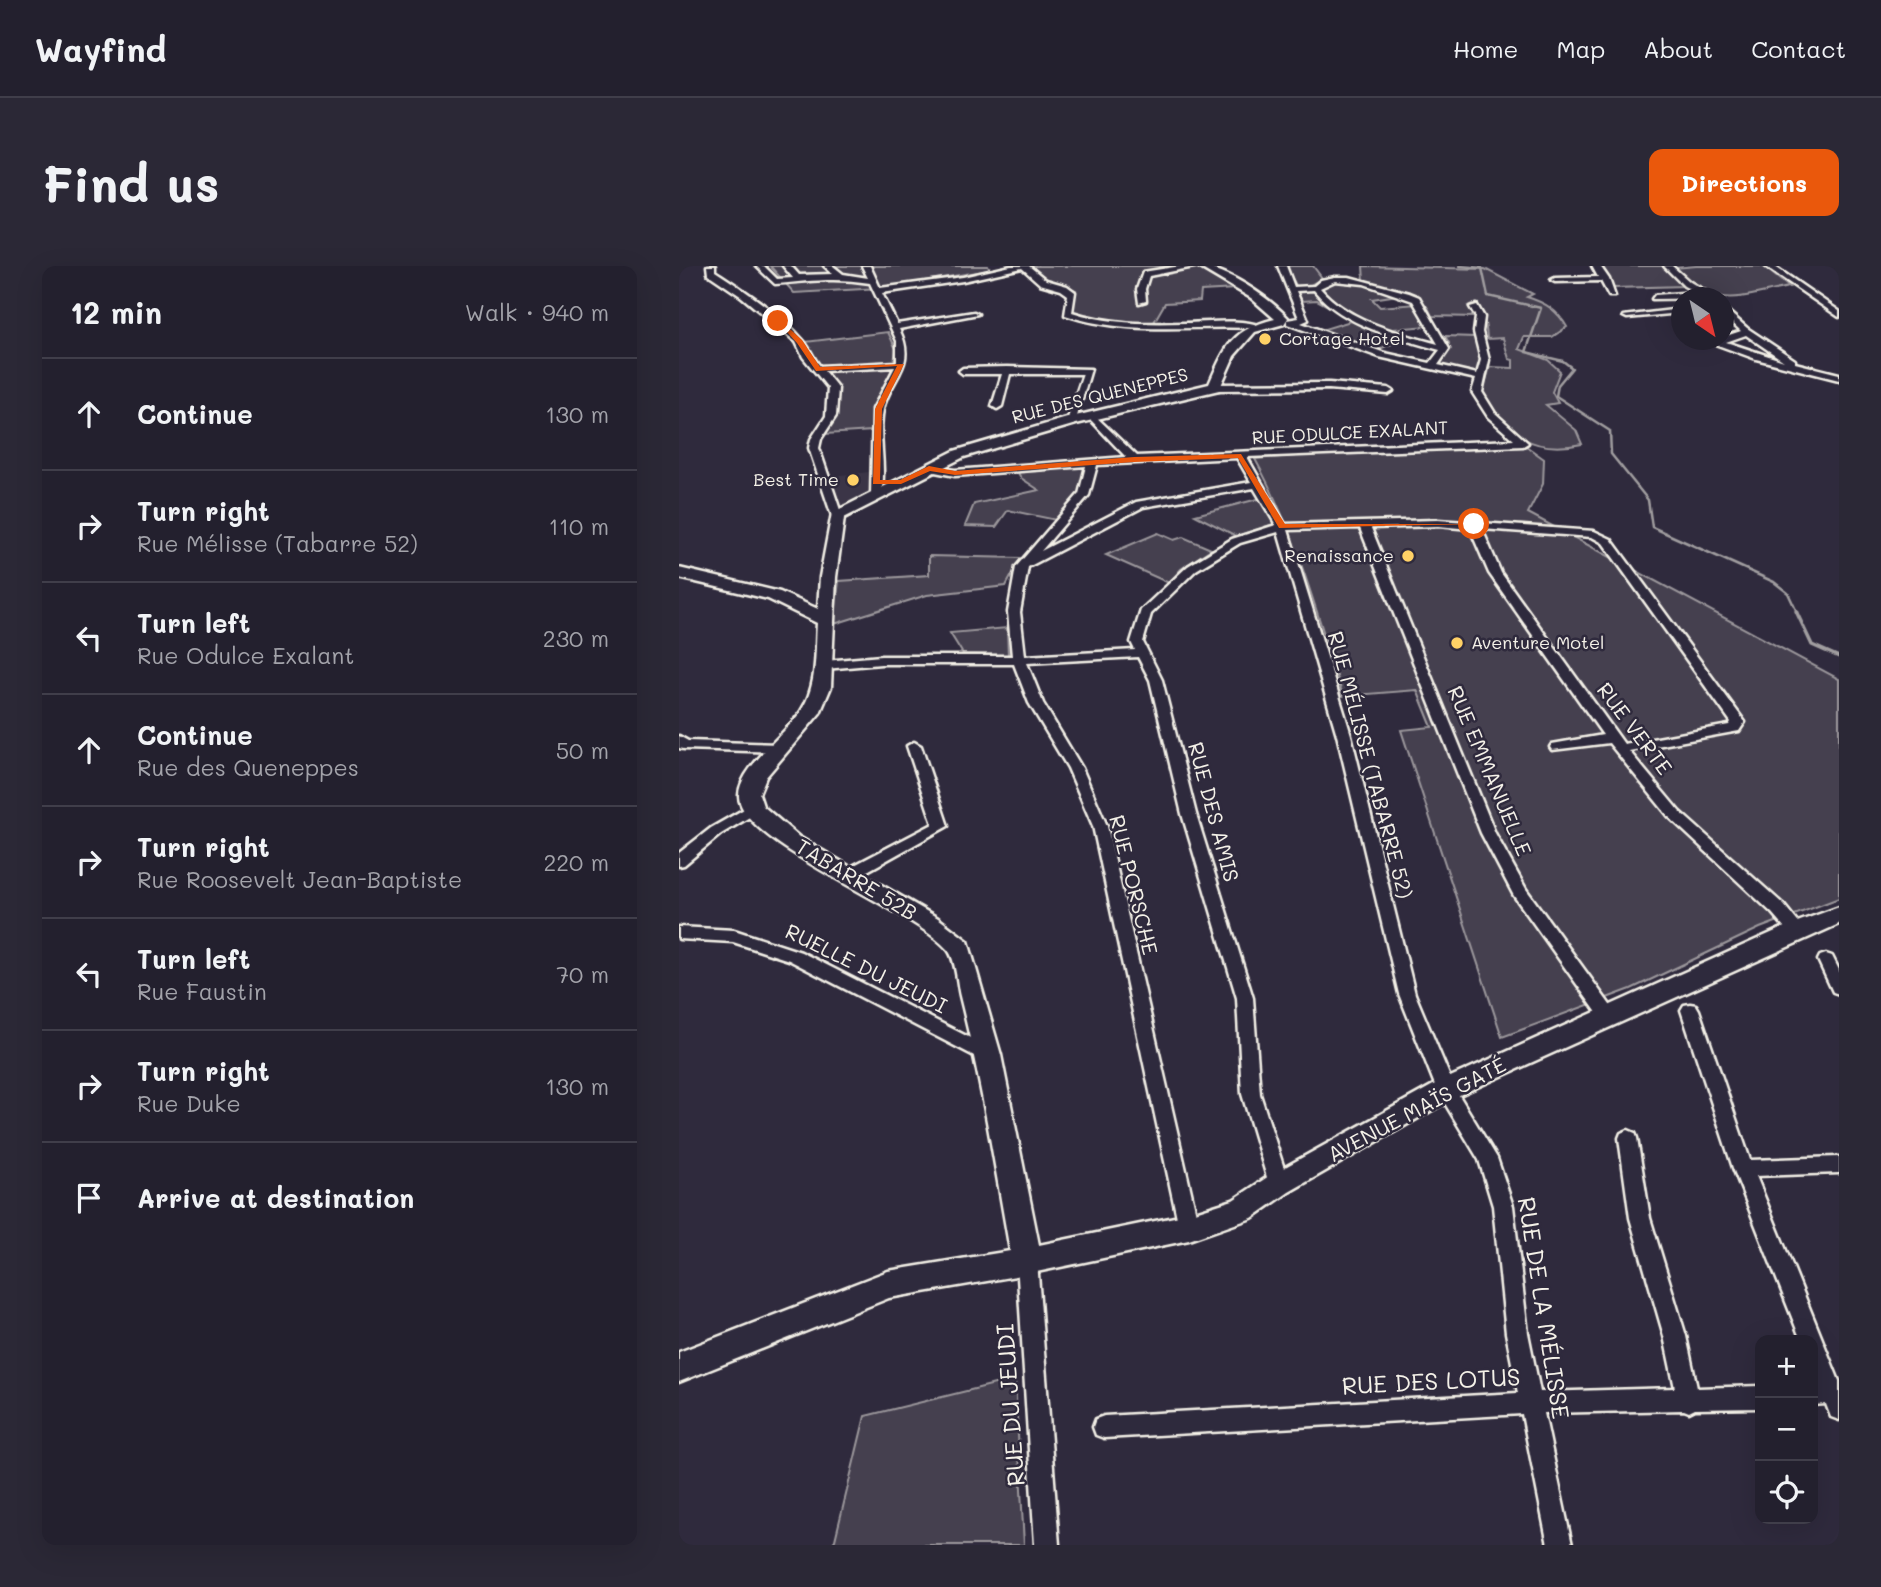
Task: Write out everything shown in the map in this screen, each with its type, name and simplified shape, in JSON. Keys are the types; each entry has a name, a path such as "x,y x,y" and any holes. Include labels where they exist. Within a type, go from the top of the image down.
{"street":[{"path":"679,861 716,831 754,809 749,794 757,775 810,713 822,687 825,621 837,516 814,448 816,439 831,416 833,388 800,341 745,295 711,272 711,266"},
{"path":"760,266 775,282 841,276 873,281"},
{"path":"787,266 792,275 806,279"},
{"path":"828,266 841,276"},
{"path":"866,266 901,341 901,364 879,409 876,489"},
{"path":"877,290 949,281 1023,266 1043,282 1064,288 1072,294 1067,313 1077,318 1128,324 1255,326 1304,320 1282,266"},
{"path":"1142,300 1141,289 1146,274 1195,266"},
{"path":"1202,266 1255,296 1281,314 1287,322 1375,353 1479,377 1485,360 1478,332 1480,317 1474,307"},
{"path":"1596,266 1612,294"},
{"path":"1668,266 1691,287"},
{"path":"1769,266 1839,315"},
{"path":"1778,274 1790,266"},
{"path":"1293,289 1316,288 1326,279 1347,278 1416,299 1445,349"},
{"path":"1555,280 1605,279"},
{"path":"1316,288 1322,299 1350,313 1404,337 1445,349"},
{"path":"1655,297 1671,296"},
{"path":"1627,316 1671,312"},
{"path":"894,327 974,314"},
{"path":"1734,319 1747,332 1794,364"},
{"path":"1214,387 1228,355 1255,326"},
{"path":"1747,332 1719,342 1745,353 1839,377"},
{"path":"1432,367 1445,349"},
{"path":"818,369 901,364"},
{"path":"997,406 1007,370"},
{"path":"963,371 1088,371 1072,421"},
{"name":"RUE ODULCE EXALANT","path":"929,468 955,473 1134,460 1523,443 1491,415 1477,392 1479,377"},
{"name":"RUE DES QUENEPPES","path":"837,516 876,489 901,482 959,454 1072,421 1214,387 1329,386 1388,391"},
{"path":"1092,416 1134,460"},
{"name":"RUE MÉLISSE (TABARRE 52)","path":"1241,456 1282,527 1344,735 1407,994 1446,1090"},
{"path":"1022,567 1084,495 1092,464"},
{"path":"1022,567 1140,505 1259,484"},
{"name":"RUE EMMANUELLE","path":"1364,524 1488,833 1520,892 1609,1016"},
{"path":"825,665 881,660 1019,660 1141,653 1137,642 1145,613 1192,568 1236,541 1282,527 1474,524 1586,532 1607,541 1738,722 1734,728 1616,743 1557,747"},
{"name":"RUE VERTE","path":"1474,524 1495,573 1616,743 1674,814 1778,909 1797,931"},
{"name":"RUE PORSCHE","path":"1022,567 1014,612 1019,660 1035,703 1075,768 1100,826 1189,1227"},
{"path":"679,573 783,598 809,609 825,621"},
{"name":"RUE DES AMIS","path":"1141,653 1156,680 1189,814 1245,998 1251,1094 1279,1184"},
{"path":"679,740 684,745 779,748"},
{"path":"848,875 941,826 914,746"},
{"name":"TABARRE 52B","path":"754,809 791,842 930,924 960,947 988,1055 1027,1261"},
{"name":"AVENUE MAÏS GATÉ","path":"679,1367 888,1285 1027,1261 1189,1227 1242,1209 1279,1184 1446,1090 1797,931 1839,915"},
{"name":"RUELLE DU JEUDI","path":"679,933 734,936 795,956 988,1055"},
{"path":"1826,960 1839,988"},
{"path":"1690,1010 1743,1168 1810,1335"},
{"name":"RUE DE LA MÉLISSE","path":"1446,1090 1487,1158 1503,1206 1517,1333 1560,1545"},
{"path":"1628,1138 1640,1218 1675,1336 1689,1401"},
{"path":"1743,1168 1839,1165"},
{"name":"RUE DU JEUDI","path":"1027,1261 1047,1545"},
{"path":"1818,1363 1828,1399"},
{"name":"RUE DES LOTUS","path":"1104,1427 1531,1403 1755,1397"}],"shaded area":[{"path":"770,266 988,266 990,270 881,288 794,293"},
{"path":"1033,266 1197,266 1237,289 1201,291 1200,301 1165,303 1154,322 1101,320 1071,311 1076,290 1038,275"},
{"path":"1285,266 1313,266 1322,278 1307,287 1297,287"},
{"path":"1363,266 1485,269 1533,294 1527,297 1550,308 1567,327 1552,337 1524,337 1519,349 1548,360 1560,371 1552,392 1558,403 1546,405 1576,430 1582,444 1564,447 1535,444 1512,430 1502,420 1482,393 1490,367 1513,368 1513,360 1509,359 1503,338 1487,339 1484,320 1472,304 1468,306 1475,317 1432,316 1421,300 1413,295 1364,281"},
{"path":"1599,266 1663,266 1684,286 1614,288"},
{"path":"1763,266 1789,287 1734,297 1734,287 1699,287 1674,268"},
{"path":"1326,279 1360,283 1398,295 1372,299 1380,307 1417,304 1429,326 1381,330 1404,339 1375,351 1321,330 1354,320 1317,300 1302,301 1297,292 1307,291"},
{"path":"888,332 896,349 894,363 822,368 805,342"},
{"path":"1445,336 1475,337 1481,357 1478,373 1436,365 1448,351 1449,343"},
{"path":"893,367 873,410 872,431 826,434 833,416 838,388 825,370"},
{"path":"1526,446 1544,459 1543,484 1528,513 1839,679 1839,898 1760,928 1631,989 1502,1037 1401,730 1432,727 1417,690 1343,696 1294,545 1255,459 1361,451"},
{"path":"1088,466 1080,494 1056,520 1008,510 996,527 965,526 974,504 1039,490 1021,478 1017,471"},
{"path":"870,472 868,497 854,504 838,504 831,476"},
{"path":"1262,498 1274,524 1236,536 1195,515"},
{"path":"1158,533 1174,540 1183,537 1211,549 1181,569 1169,583 1106,555"},
{"path":"929,556 1021,558 1006,586 927,595 834,624 839,581 929,575"},
{"path":"1007,628 1008,655 963,654 950,633"},
{"path":"1015,1379 1024,1545 831,1545 835,1540 865,1416"}],"waterway":[{"path":"1460,266 1482,268 1488,296 1541,308 1526,352 1563,361 1572,368 1558,385 1556,396 1610,431 1611,454 1648,500 1652,527 1774,582 1788,593 1797,612"},
{"path":"1796,611 1812,645 1839,657"}],"place":[{"name":"Cortage Hotel","path":"1265,339"},
{"name":"Best Time","path":"853,480"},
{"name":"Renaissance","path":"1408,556"},
{"name":"Aventure Motel","path":"1457,643"}],"route":[{"path":"778,321 800,341 806,355 818,369 901,364 879,409 876,482 901,482 929,468 955,473 1134,460 1241,456 1282,527 1474,524"}]}
